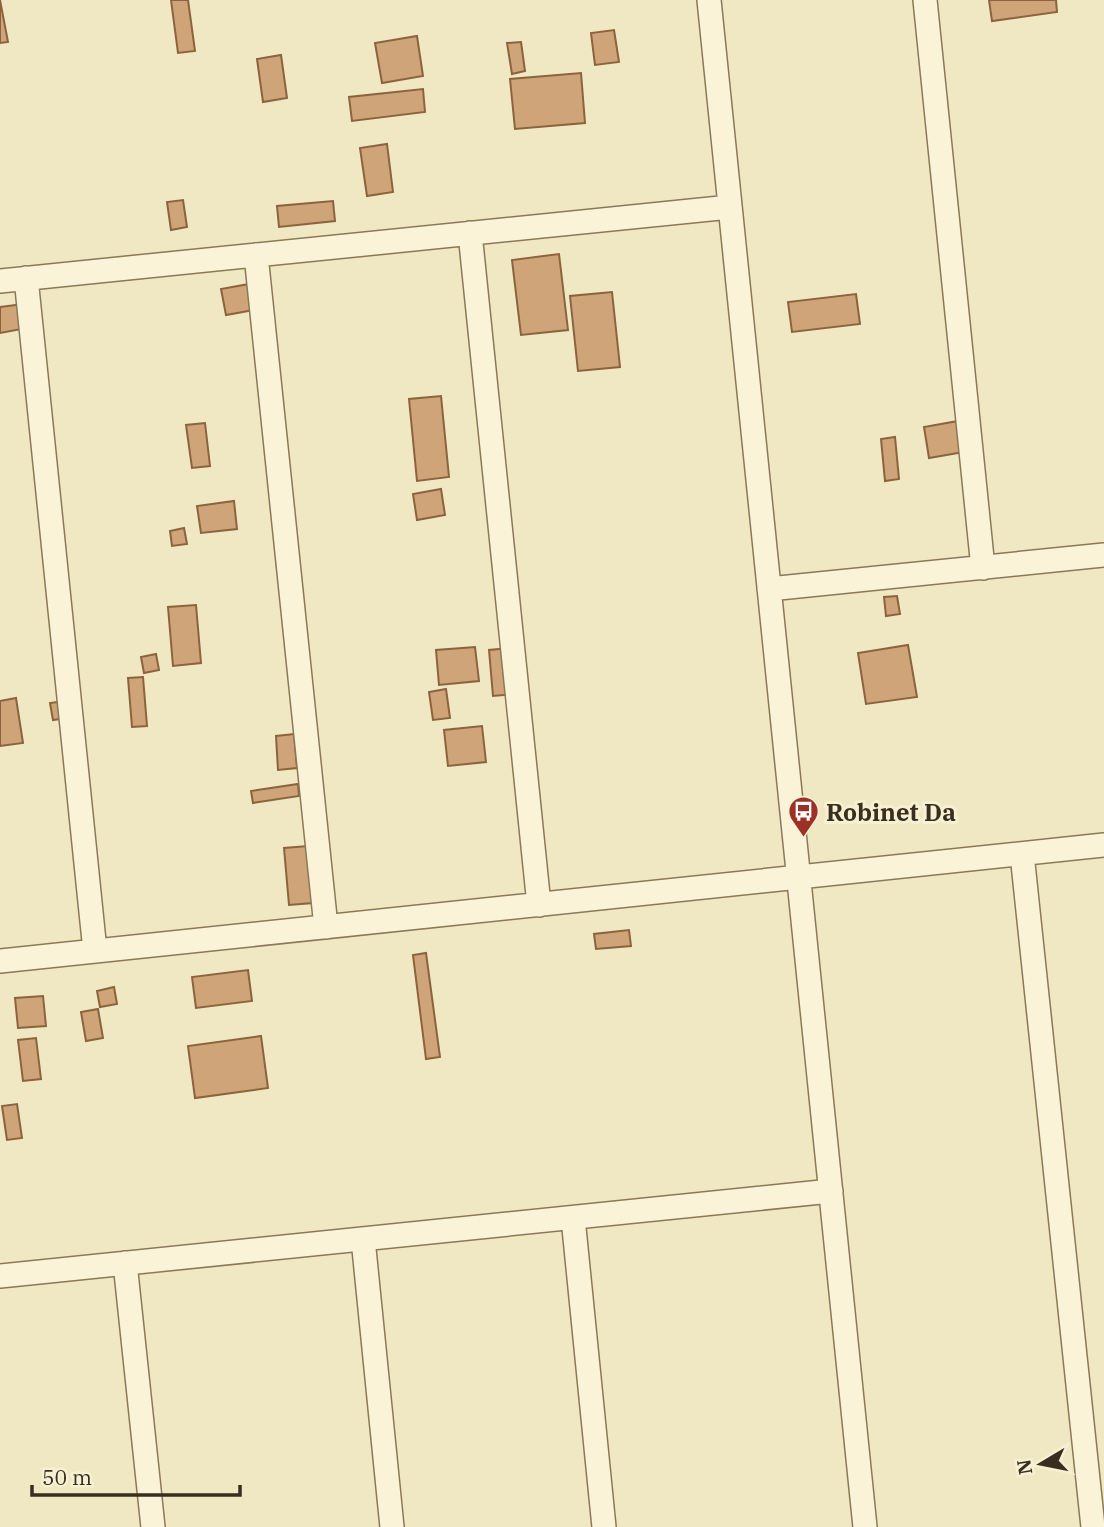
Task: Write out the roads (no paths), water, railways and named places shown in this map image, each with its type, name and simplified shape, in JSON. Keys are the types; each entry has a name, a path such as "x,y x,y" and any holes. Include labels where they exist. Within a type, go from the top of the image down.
{"street":[{"path":"709,0 865,1527"},
{"path":"925,0 983,568"},
{"path":"0,281 730,207"},
{"path":"470,233 539,905"},
{"path":"256,255 326,927"},
{"path":"26,278 95,951"},
{"path":"769,589 1104,555"},
{"path":"0,961 1104,845"},
{"path":"1022,854 1093,1527"},
{"path":"0,1276 831,1191"},
{"path":"572,1218 604,1527"},
{"path":"362,1239 392,1527"},
{"path":"125,1263 153,1527"}],"place":[{"name":"Robinet Da","path":"803,839"}]}
